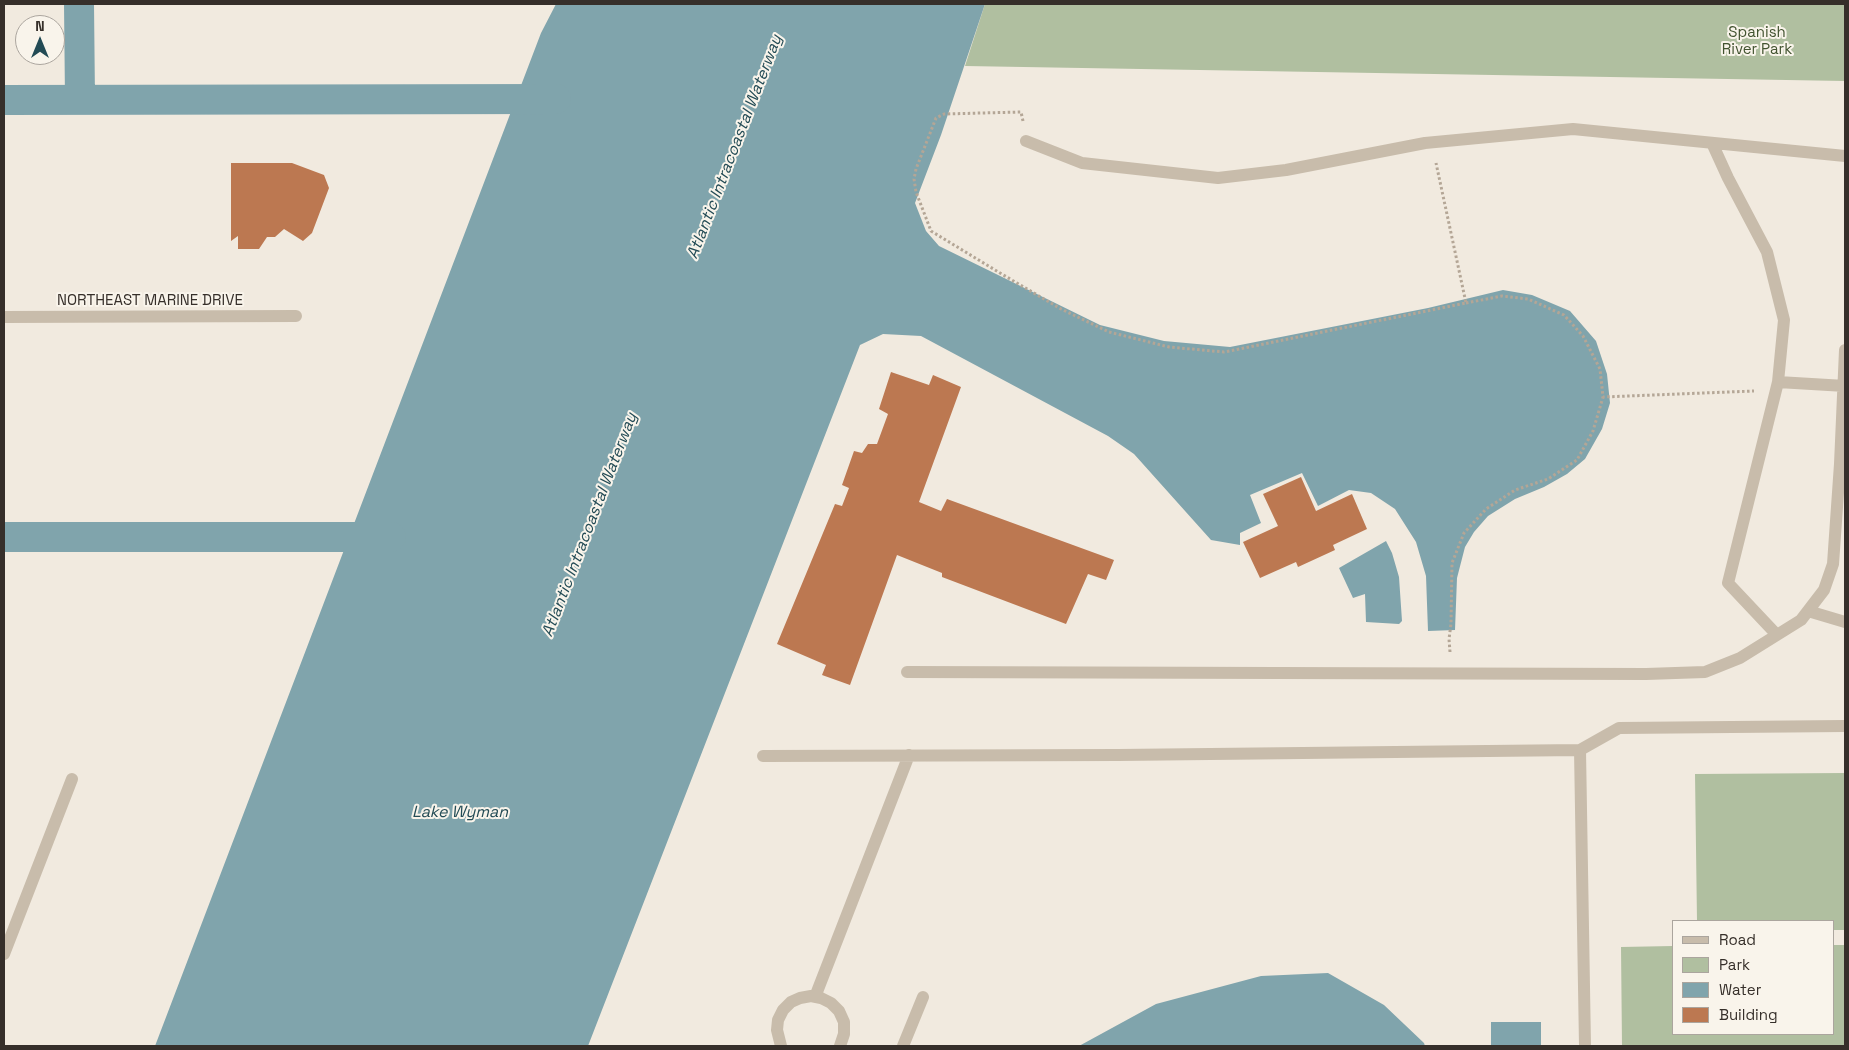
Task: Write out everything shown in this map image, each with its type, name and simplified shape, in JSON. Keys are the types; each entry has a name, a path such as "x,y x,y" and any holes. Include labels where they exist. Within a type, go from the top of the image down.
{"street":[{"path":"1026,141 1082,163 1218,178 1286,170 1432,142 1573,129 1845,156"},
{"path":"1712,143 1767,252 1784,320 1777,386 1728,583 1777,634"},
{"name":"NORTHEAST MARINE DRIVE","path":"4,317 296,316"},
{"path":"907,672 1705,672 1740,658 1801,620 1824,590 1833,564 1843,467 1845,350"},
{"path":"1777,386 1844,386"},
{"path":"1808,610 1845,622"},
{"path":"763,756 1580,750 1618,728 1845,726"},
{"path":"1580,750 1585,1046"},
{"path":"815,997 909,755"},
{"path":"4,954 72,779"},
{"path":"781,1046 777,1030 778,1020 783,1010 790,1002 800,998 815,997 831,1003 839,1011 844,1022 842,1046"},
{"path":"903,1046 923,997"}],"path":[{"path":"1026,141 1021,112 944,114 936,118 916,169 914,179 916,192 931,231 1061,309 1109,332 1169,347 1224,352 1502,296 1528,299 1564,315 1583,336 1600,369 1603,397 1593,431 1577,460 1548,479 1515,490 1486,509 1464,533 1452,563 1449,639 1451,673"},
{"path":"1432,142 1466,303"},
{"path":"1603,397 1777,386"}],"green space":[{"name":"Spanish River Park","path":"985,4 1845,4 1845,81 965,66"},
{"path":"1845,773 1845,930 1834,930 1834,920 1697,920 1695,774"},
{"path":"1834,945 1845,945 1845,1046 1622,1046 1621,947 1672,946 1672,1035 1834,1035"}],"water":[{"name":"Lake Wyman","path":"556,4 985,4 941,135 915,203 926,231 939,246 1100,325 1164,341 1230,347 1428,308 1503,290 1532,295 1570,311 1596,341 1607,374 1610,403 1602,429 1585,459 1567,474 1544,487 1515,499 1488,516 1474,532 1465,547 1457,578 1455,630 1428,631 1426,576 1416,542 1395,509 1371,493 1349,490 1318,506 1302,473 1250,495 1261,523 1240,533 1240,545 1211,540 1134,454 1108,436 921,336 883,334 860,345 588,1046 155,1046 541,33"},
{"path":"1386,541 1392,553 1399,577 1402,621 1399,624 1366,622 1365,594 1353,598 1339,568"},
{"path":"1328,973 1384,1005 1425,1046 1079,1046 1156,1004 1261,976"},
{"path":"1491,1022 1541,1022 1541,1046 1491,1046"}],"building":[{"path":"231,163 292,163 324,175 329,188 312,233 303,241 284,229 275,237 267,237 259,249 238,249 238,236 231,241"},
{"path":"891,372 929,385 933,375 961,387 919,502 941,511 947,499 1114,560 1106,580 1088,574 1066,624 942,577 942,573 897,555 850,685 822,675 826,665 777,644 835,504 842,506 849,488 842,485 854,451 862,453 868,444 877,444 888,414 879,409"},
{"path":"1301,477 1316,511 1352,494 1367,529 1333,545 1335,550 1298,567 1296,562 1260,578 1243,542 1278,526 1263,494"}],"waterway":[{"path":"79,4 80,99"},
{"path":"4,100 556,99"},
{"path":"4,537 391,537"}],"water label":[{"name":"Atlantic Intracoastal Waterway","path":"735,147"},
{"name":"Atlantic Intracoastal Waterway","path":"590,525"}]}
